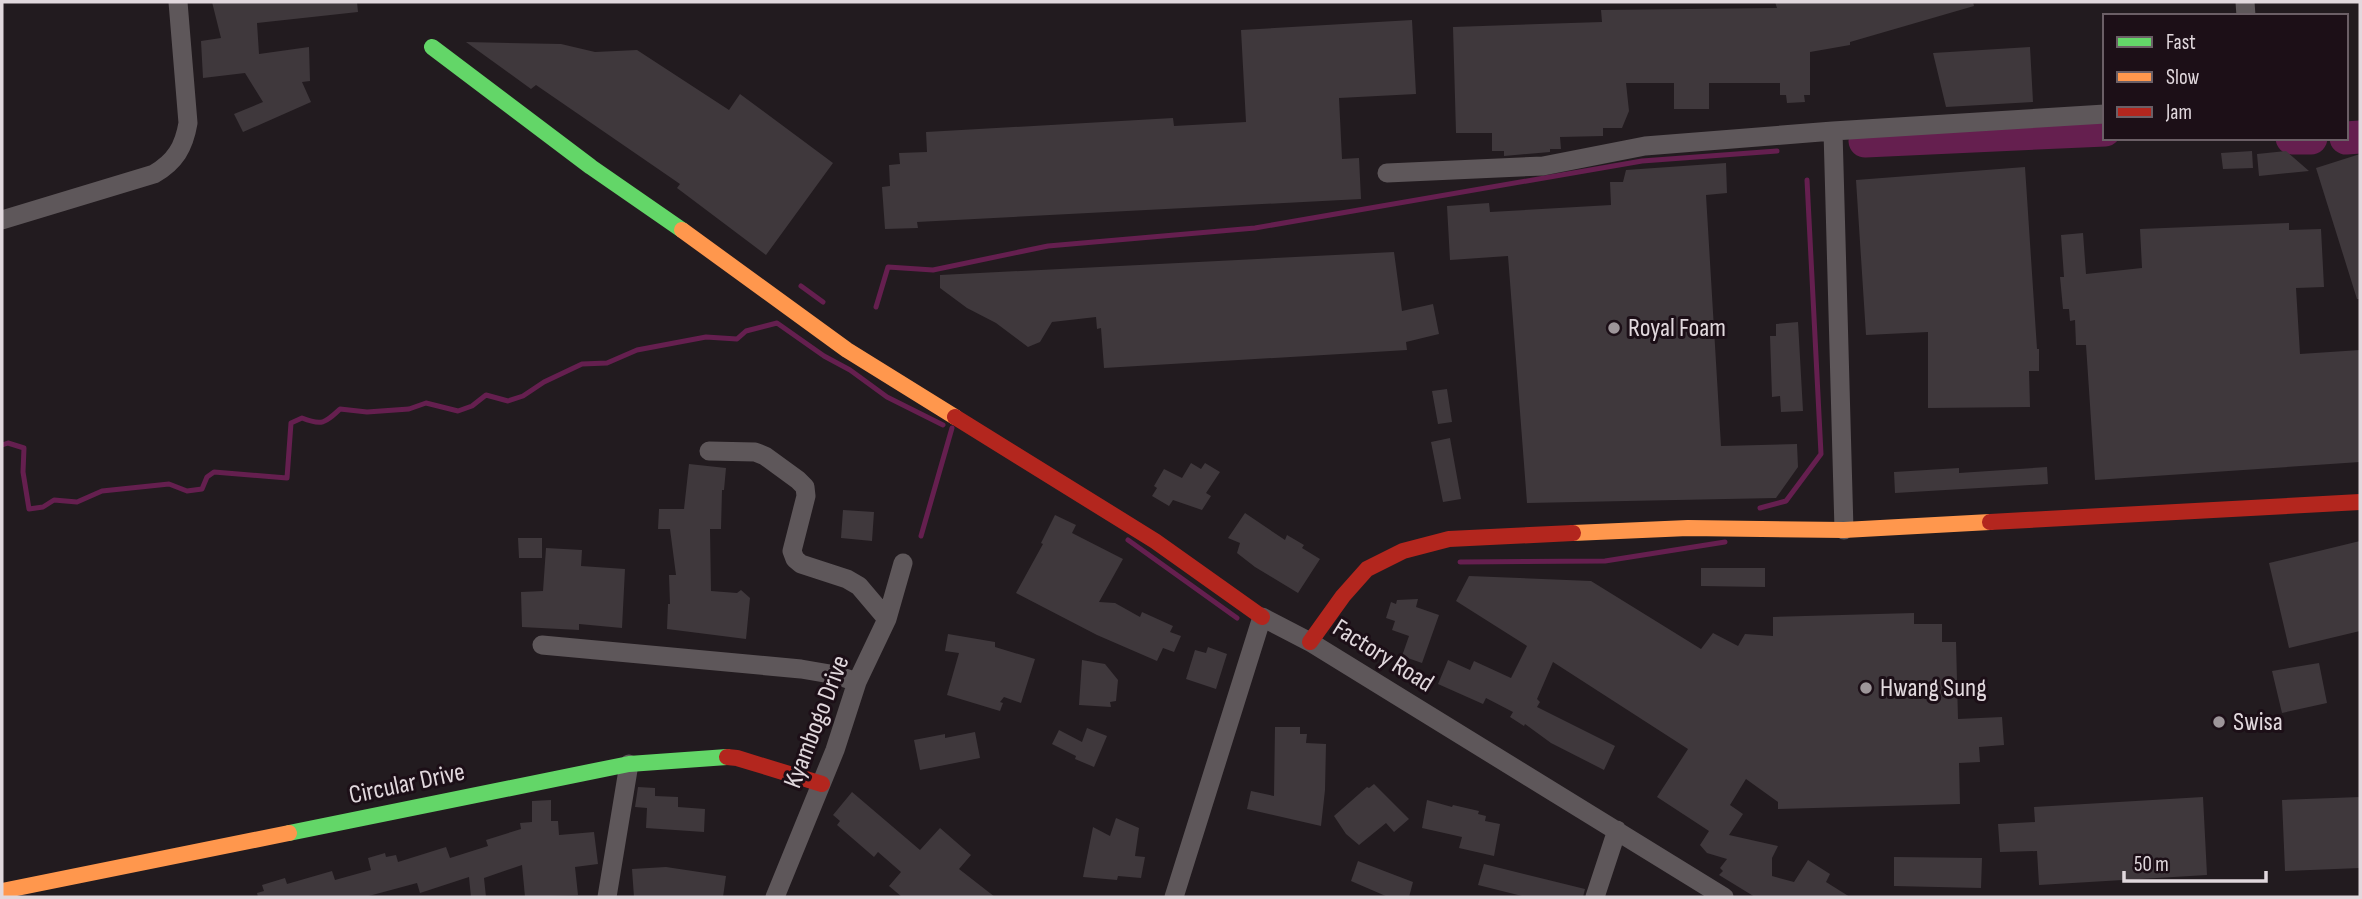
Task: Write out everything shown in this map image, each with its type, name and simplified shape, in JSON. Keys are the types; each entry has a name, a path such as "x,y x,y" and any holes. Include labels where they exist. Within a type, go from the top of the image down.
{"street":[{"path":"2,220 154,174 166,167 179,153 186,138 188,123 178,2"},
{"path":"432,47 591,167 737,268 847,351 1155,541 1262,617 1174,897"},
{"path":"1387,173 1544,166 1645,146 2103,114"},
{"path":"1833,131 1844,530"},
{"path":"709,451 755,452 765,456 798,480 805,487 806,496 792,551 795,559 801,564 847,579 859,586 887,619"},
{"path":"1310,642 1343,596 1367,569 1404,551 1449,539 1688,528 1844,530 2360,502"},
{"name":"Kyambogo Drive","path":"775,897 822,784 857,682 887,619 902,563"},
{"name":"Factory Road","path":"1262,617 1310,642 1724,897"},
{"path":"542,645 801,669 857,682"},
{"name":"Circular Drive","path":"2,891 629,764 720,756 737,758 822,784"},
{"path":"607,897 629,764"},
{"path":"1595,897 1616,830"}],"building":[{"path":"212,2 357,2 358,12 257,23 259,54 309,47 310,81 302,82 311,102 243,132 234,114 263,102 245,73 203,78 201,41 221,38"},
{"path":"1775,2 1973,2 1974,6 1850,42 1850,45 1810,52 1810,95 1804,95 1805,102 1787,103 1786,95 1780,95 1780,83 1709,83 1709,109 1674,109 1674,83 1626,83 1629,111 1622,128 1603,128 1603,136 1560,137 1561,149 1504,156 1504,151 1492,151 1492,133 1456,133 1453,27 1602,22 1601,10 1777,8"},
{"path":"1412,20 1416,94 1339,98 1342,159 1359,158 1361,199 917,222 918,228 885,229 882,187 890,186 889,165 900,164 899,153 927,152 926,132 1173,118 1174,126 1246,122 1241,30"},
{"path":"466,42 561,44 595,52 637,50 729,110 740,94 833,163 766,255 677,188 680,184 536,85 531,89"},
{"path":"2030,47 2033,102 1946,107 1933,53"},
{"path":"2252,151 2253,168 2223,169 2221,153"},
{"path":"2286,151 2309,171 2259,176 2257,154"},
{"path":"2360,154 2360,299 2357,299 2316,168"},
{"name":"Royal Foam","path":"1726,163 1727,193 1706,195 1721,446 1797,444 1798,467 1776,498 1527,503 1508,256 1450,260 1447,206 1489,203 1490,212 1611,205 1610,182 1623,182 1626,170"},
{"path":"2025,167 2039,349 2039,371 2029,371 2030,407 1928,408 1928,332 1866,335 1856,180"},
{"path":"2289,223 2289,230 2321,229 2324,287 2296,288 2300,354 2360,350 2360,462 2095,480 2086,345 2076,345 2075,320 2070,321 2069,309 2063,309 2060,277 2064,277 2061,235 2083,233 2086,274 2142,268 2140,229"},
{"path":"1394,252 1402,311 1433,304 1439,334 1406,342 1407,350 1104,368 1101,328 1097,329 1096,317 1052,322 1040,342 1028,347 996,323 967,308 940,288 940,275"},
{"path":"1798,322 1803,411 1781,412 1780,396 1772,397 1770,336 1776,336 1776,324"},
{"path":"1447,389 1452,422 1438,424 1432,391"},
{"path":"1450,438 1461,499 1443,502 1431,442"},
{"path":"1191,463 1201,469 1205,463 1220,472 1206,493 1211,496 1202,510 1173,500 1169,506 1152,496 1157,488 1154,486 1164,469 1182,478"},
{"path":"689,464 726,468 722,490 721,529 710,529 711,591 737,593 741,590 750,598 746,639 667,629 669,575 676,575 670,529 658,529 659,509 684,509"},
{"path":"2047,467 2048,484 1895,493 1894,472 1959,468 1959,473"},
{"path":"843,510 874,512 872,541 841,538"},
{"path":"1245,513 1285,540 1287,535 1304,545 1302,548 1320,559 1298,593 1237,553 1240,543 1228,538"},
{"path":"1055,515 1076,525 1072,533 1123,559 1099,602 1115,603 1140,617 1142,612 1173,626 1170,632 1181,636 1174,652 1163,648 1157,661 1097,635 1016,593 1043,544 1041,543"},
{"path":"518,538 542,538 542,558 519,558"},
{"path":"2360,541 2360,631 2289,648 2269,563"},
{"path":"546,548 582,550 581,566 625,569 622,628 579,624 579,630 522,627 521,592 543,591"},
{"path":"1701,568 1765,568 1765,587 1701,586"},
{"path":"1469,576 1591,581 1701,649 1713,633 1738,646 1745,634 1773,636 1773,617 1914,613 1914,624 1942,624 1942,642 1956,642 1958,719 2002,717 2004,745 1979,747 1980,762 1959,763 1960,804 1778,809 1778,802 1746,779 1730,805 1743,814 1729,835 1778,846 1772,858 1772,876 1794,882 1808,860 1830,874 1826,882 1850,897 1755,897 1719,875 1723,871 1720,868 1727,859 1707,853 1700,845 1709,831 1657,797 1688,749 1553,662 1537,699 1540,702 1537,707 1615,746 1604,770 1551,743 1525,724 1524,726 1510,717 1513,712 1486,698 1483,704 1438,684 1448,660 1470,670 1474,661 1511,678 1527,646 1456,601"},
{"path":"1418,599 1416,607 1439,615 1422,663 1402,656 1409,636 1392,630 1395,621 1386,618 1391,602 1396,604 1397,600"},
{"path":"948,634 995,642 995,647 1035,659 1021,703 1004,697 1000,702 1003,703 1000,711 947,695 959,653 945,651"},
{"path":"1208,647 1227,654 1216,689 1186,679 1195,650 1206,653"},
{"path":"1082,660 1105,664 1118,680 1116,701 1110,702 1111,707 1079,705"},
{"path":"2319,663 2327,703 2282,713 2272,671"},
{"path":"1275,727 1300,727 1300,734 1307,734 1306,743 1326,744 1321,826 1247,809 1251,791 1274,796"},
{"path":"1087,728 1107,736 1094,767 1075,759 1076,756 1052,744 1059,730 1082,742"},
{"path":"975,732 980,758 920,770 914,740"},
{"path":"1374,784 1409,819 1394,832 1386,823 1359,845 1346,834 1334,816"},
{"path":"638,787 655,788 655,796 678,797 678,807 705,809 704,832 646,828 647,808 635,807"},
{"path":"852,792 920,850 940,828 971,855 959,869 995,897 902,897 889,886 901,872 878,852 874,857 837,825 840,821 833,815"},
{"path":"2203,797 2207,875 2039,885 2037,851 2000,852 1998,824 2035,822 2034,807"},
{"path":"2360,797 2360,868 2285,871 2282,800"},
{"path":"551,800 551,821 558,821 559,835 594,832 598,864 575,867 578,895 525,897 522,865 484,878 486,897 471,897 469,877 420,893 417,883 365,897 258,897 257,893 264,891 262,885 285,878 287,884 332,871 335,880 371,870 368,858 385,853 386,857 396,855 398,862 446,847 450,858 488,846 486,840 521,829 520,823 532,822 532,801"},
{"path":"1427,800 1479,811 1478,814 1486,816 1485,821 1500,824 1494,856 1459,848 1462,837 1422,828"},
{"path":"1116,818 1139,828 1135,856 1145,857 1141,878 1118,876 1117,880 1083,877 1093,827 1110,836"},
{"path":"1894,857 1982,858 1981,888 1894,886"},
{"path":"1358,861 1413,882 1409,897 1388,897 1351,881"},
{"path":"1484,864 1585,889 1583,897 1526,897 1478,885"},
{"path":"666,867 726,876 723,897 634,897 632,869"}],"waterway":[{"path":"1865,141 2103,130"},
{"path":"2348,138 2360,137"},
{"path":"876,307 888,267 933,270 1048,246 1255,228 1642,161 1777,151"},
{"path":"1760,508 1786,501 1821,454 1807,180"},
{"path":"801,286 823,302"},
{"path":"2,445 8,443 24,448 23,472 29,509 43,507 54,500 77,502 102,491 169,484 187,491 202,489 207,477 214,472 287,478 291,423 302,418 323,422 340,409 367,412 409,409 426,403 458,411 472,406 486,395 508,401 523,396 544,382 582,364 607,363 637,350 706,337 737,339 746,331 777,323 887,397 943,425"},
{"path":"921,536 952,428"},
{"path":"1128,540 1237,618"},
{"path":"1460,562 1605,561 1725,542"}],"traffic: fast":[{"path":"432,47 591,167 682,230"},
{"path":"289,833 629,764 727,757"}],"traffic: slow":[{"path":"682,230 847,350 955,417"},
{"path":"1573,533 1688,528 1844,530 1990,522"},
{"path":"2,891 289,833"}],"traffic: jam":[{"path":"955,417 1155,541 1262,617"},
{"path":"1990,522 2360,502"},
{"path":"1310,642 1343,596 1367,569 1403,551 1449,539 1573,533"},
{"path":"727,757 822,784"}],"place":[{"name":"Royal Foam","path":"1614,328"},
{"name":"Hwang Sung","path":"1866,688"},
{"name":"Swisa","path":"2219,722"}]}
